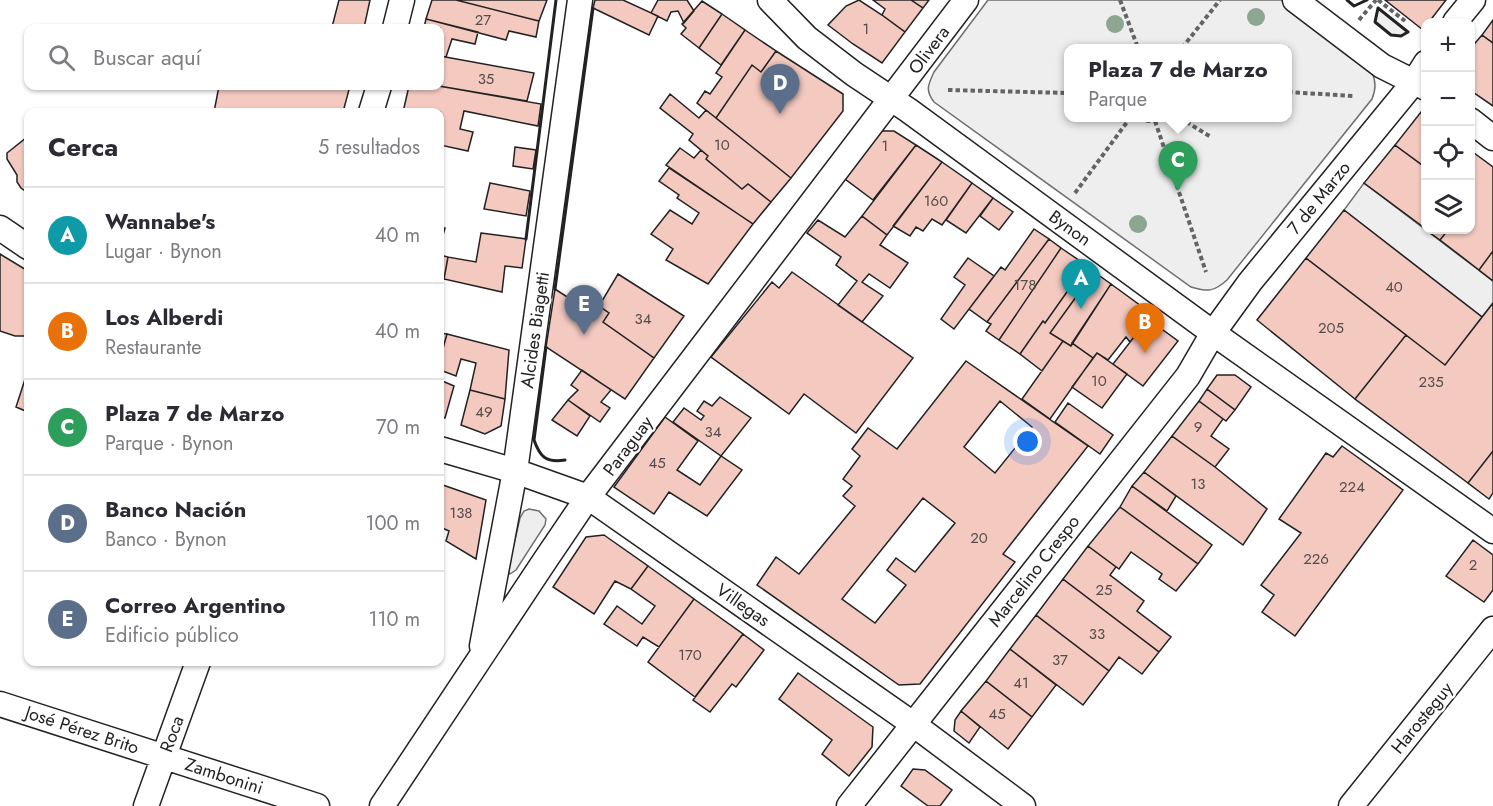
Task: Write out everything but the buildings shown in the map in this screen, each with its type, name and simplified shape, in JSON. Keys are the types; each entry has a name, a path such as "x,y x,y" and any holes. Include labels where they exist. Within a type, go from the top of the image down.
{"street":[{"path":"396,24 402,0"},
{"name":"Alcides Biagetti","path":"480,657 515,471 580,0"},
{"name":"Bynon","path":"770,0 807,38 945,136 1213,333 1493,531"},
{"name":"Olivera","path":"892,100 966,0"},
{"path":"1295,0 1382,66 1421,78"},
{"path":"1458,18 1473,0"},
{"name":"7 de Marzo","path":"1213,333 1250,282 1421,79"},
{"path":"372,108 378,90"},
{"name":"Paraguay","path":"382,806 588,497 892,100"},
{"path":"1475,124 1493,138"},
{"path":"0,228 24,244"},
{"name":"Marcelino Crespo","path":"849,806 1188,376 1213,333"},
{"name":"Villegas","path":"444,449 588,497 913,724 1023,806"},
{"name":"Harosteguy","path":"1351,806 1493,629"},
{"name":"Roca","path":"146,806 197,666"},
{"name":"José Pérez Brito","path":"0,704 164,756"},
{"name":"Zambonini","path":"164,756 318,806"}],"path":[{"path":"1120,0 1136,44"},
{"path":"1185,44 1220,0"},
{"path":"1355,25 1377,0 1405,21"},
{"path":"948,90 1064,93"},
{"path":"1292,92 1353,96"},
{"path":"1075,193 1126,122"},
{"path":"1155,122 1206,272"},
{"path":"1188,122 1211,137"}],"shaded area":[{"path":"988,0 1284,0 1372,72 1375,86 1372,99 1227,280 1214,289 1202,290 1191,287 934,102 929,94 930,80"},
{"path":"1378,8 1408,32 1401,36 1391,35 1375,22"},
{"path":"1364,183 1421,226 1421,234 1431,234 1493,281 1493,303 1482,317 1344,210"},
{"path":"529,509 539,511 546,519 545,525 516,570 510,574 508,570 520,518 524,511"}],"wall":[{"path":"526,239 556,0"},
{"path":"1347,0 1354,6 1367,0"},
{"path":"555,289 593,8"},
{"path":"1378,8 1408,32 1401,36 1391,35 1375,22 1378,8"},
{"path":"546,347 534,440 541,455 553,461 565,460"}],"place":[{"name":"Banco Nación","path":"780,114"},
{"name":"Plaza 7 de Marzo","path":"1178,191"},
{"name":"Wannabe's","path":"1081,309"},
{"name":"Correo Argentino","path":"584,335"},
{"name":"Los Alberdi","path":"1145,353"}]}
